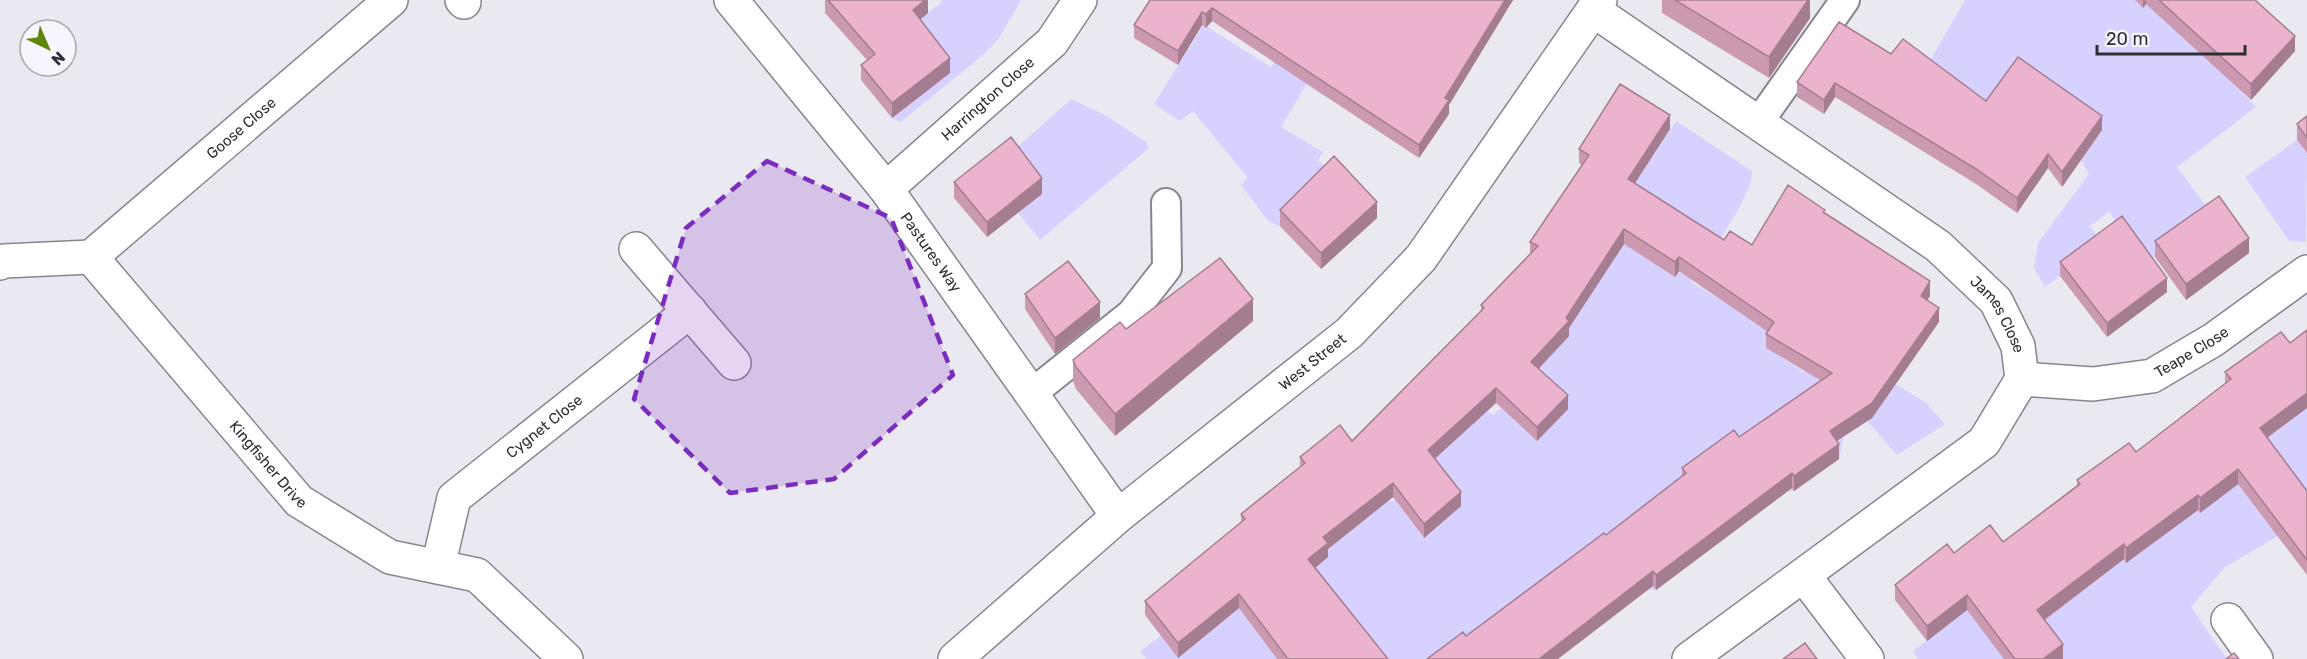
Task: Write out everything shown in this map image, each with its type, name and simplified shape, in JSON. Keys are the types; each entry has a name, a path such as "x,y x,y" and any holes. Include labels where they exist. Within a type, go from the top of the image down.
{"street":[{"name":"Goose Close","path":"91,257 391,0"},
{"name":"Pastures Way","path":"730,0 886,189 1118,516"},
{"name":"Harrington Close","path":"886,189 1052,42 1080,0"},
{"name":"James Close","path":"1596,5 1758,123 1938,246 1996,301 2018,346 2022,379"},
{"name":"West Street","path":"955,659 1118,516 1349,333 1421,258 1596,5"},
{"path":"636,249 734,363"},
{"path":"0,263 91,257"},
{"name":"Kingfisher Drive","path":"91,257 298,501 390,557 477,575 566,659"},
{"name":"Teape Close","path":"2022,379 2092,384 2152,376 2213,340 2307,272"},
{"name":"Cygnet Close","path":"438,567 454,498 690,311"},
{"path":"1689,659 1984,442 2022,379"},
{"path":"1804,576 1867,659"},
{"path":"2228,620 2256,659"}],"lane":[{"path":"1758,123 1845,0"},
{"path":"1031,394 1131,314 1167,268 1166,203"}],"highlighted area":[{"path":"767,161 891,218 953,375 834,479 730,493 634,399 686,228"}],"shaded area":[{"path":"941,0 1021,0 999,38 984,54 901,122 892,118 950,73 914,24 942,2"},
{"path":"1965,0 2135,0 2143,7 2150,0 2256,107 2177,167 2206,206 2219,211 2155,257 2139,254 2109,212 2090,226 2121,267 2060,276 2045,287 2034,268 2038,243 2089,174 2081,160 2102,130 1992,107 1927,66"},
{"path":"1201,23 1271,67 1283,47 1349,110 1306,85 1281,127 1323,152 1318,161 1334,172 1280,226 1269,222 1241,185 1248,178 1193,111 1180,121 1154,104 1199,32"},
{"path":"1071,99 1105,115 1146,142 1149,148 1040,240 1018,213 1041,193 1011,153"},
{"path":"1676,121 1752,171 1751,181 1738,210 1691,282 1721,300 1798,297 1767,348 1804,372 1828,333 1889,380 1926,403 1945,424 1897,455 1856,408 1844,436 1839,459 1757,439 1794,491 1783,492 1618,541 1656,590 1648,589 1446,659 1353,659 1278,598 1304,527 1351,530 1388,501 1395,500 1423,538 1430,462 1487,410 1493,415 1501,408 1537,441 1567,410 1537,370 1569,336 1556,323 1591,294 1623,244 1627,246 1628,194"},
{"path":"2297,140 2307,153 2306,242 2289,241 2245,177"},
{"path":"2307,408 2307,515 2280,535 2225,567 2191,607 2227,659 1918,659 1913,651 1979,600 2002,606 2136,468 2246,478 2244,492 2268,523 2264,440"},
{"path":"1239,607 1277,659 1146,659 1140,651 1162,635"}],"building":[{"path":"828,0 925,0 913,10 950,58 892,103 861,65 875,54"},
{"path":"1150,0 1505,0 1445,98 1449,100 1419,145 1212,8 1206,14 1202,12 1178,51 1134,25"},
{"path":"1675,0 1808,0 1769,57"},
{"path":"2159,0 2255,0 2295,36 2251,84"},
{"path":"1839,22 1891,54 1903,39 1986,101 2018,57 2102,116 2062,172 2048,154 2017,198 1976,169 1835,83 1824,100 1797,82"},
{"path":"1620,84 1670,115 1628,179 1724,240 1730,231 1752,245 1788,185 1825,210 1823,212 1930,281 1921,296 1939,308 1872,403 1830,431 1839,444 1794,476 1792,473 1656,575 1653,571 1539,659 1427,659 1463,632 1466,636 1604,533 1606,535 1686,473 1682,468 1734,430 1739,437 1832,373 1766,334 1774,322 1679,257 1675,262 1624,229 1566,318 1569,321 1531,362 1568,395 1537,427 1496,388 1428,450 1461,492 1424,524 1393,483 1323,537 1328,543 1308,559 1388,659 1288,659 1239,594 1178,643 1145,601 1245,519 1241,514 1305,463 1300,457 1340,425 1352,441 1484,308 1481,305 1538,246 1530,242 1589,155 1579,149"},
{"path":"2307,116 2307,138 2297,124"},
{"path":"1011,137 1042,178 987,222 954,182"},
{"path":"1334,156 1377,202 1321,253 1280,210"},
{"path":"2219,196 2249,238 2186,284 2155,241"},
{"path":"2122,216 2167,278 2107,323 2060,262"},
{"path":"1220,258 1253,299 1115,414 1076,367 1073,360 1120,322 1126,329"},
{"path":"1068,261 1100,302 1055,338 1025,294"},
{"path":"2307,330 2307,393 2260,428 2307,491 2307,560 2238,469 2200,498 2198,495 2126,548 2124,544 2037,610 2063,644 2043,659 2015,659 1967,595 1927,626 1895,585 1947,544 1954,553 1990,525 2003,542 2080,484 2077,480 2129,443 2136,452 2231,379 2225,372 2281,332 2290,343"},
{"path":"1805,643 1817,659 1783,659"},
{"path":"2234,653 2239,659 2226,659"}]}
